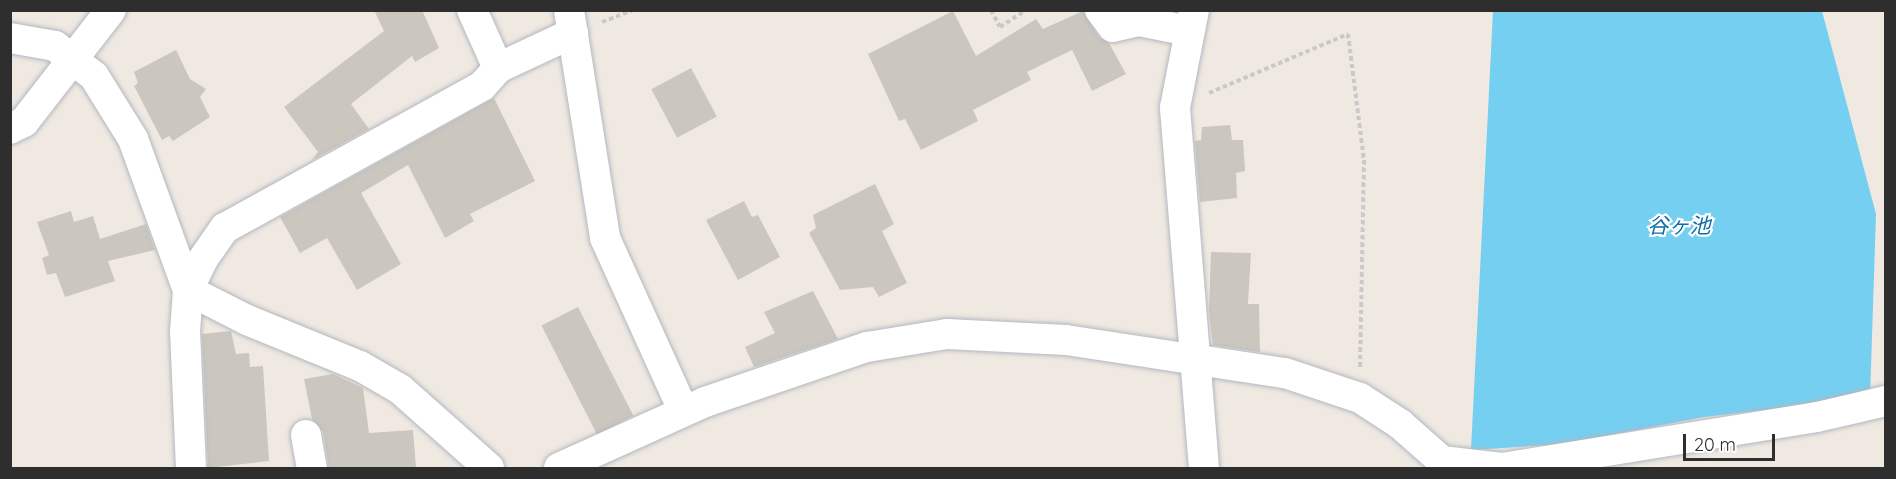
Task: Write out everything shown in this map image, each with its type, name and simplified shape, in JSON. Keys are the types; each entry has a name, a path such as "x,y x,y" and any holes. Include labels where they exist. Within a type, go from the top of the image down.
{"street":[{"path":"10,129 24,122 111,10"},
{"path":"472,10 498,68"},
{"path":"1100,10 1113,27 1139,21 1191,21 1175,108 1204,468"},
{"path":"191,468 185,332 188,290 203,259 225,228 482,86 498,68 571,22 605,238 683,410"},
{"path":"10,38 55,46 74,58 94,76 133,139 188,290 247,320 360,366 400,389 489,468"},
{"path":"559,468 683,410 867,347 947,334 1066,340 1285,373 1360,398 1400,424 1436,466 1502,468 1817,417 1886,401"},
{"path":"306,435 312,468"}],"path":[{"path":"991,10 1000,27 1026,10"},
{"path":"1175,108 1348,34 1364,160 1360,398"}],"water":[{"name":"谷ヶ池","path":"1493,11 1822,11 1876,214 1870,398 1704,417 1563,444 1471,450"}],"building":[{"path":"374,10 422,10 439,48 415,62 412,56 351,104 369,129 312,160 318,152 284,107 384,31"},
{"path":"953,11 976,56 1036,19 1043,29 1083,11 1099,37 1109,43 1126,74 1092,91 1072,50 1027,72 1031,80 973,110 978,121 921,150 905,119 899,121 868,54"},
{"path":"176,50 190,79 206,89 200,97 210,117 173,141 169,136 162,140 134,86 138,83 134,72"},
{"path":"691,68 717,117 677,138 651,89"},
{"path":"494,98 535,181 470,214 474,221 445,238 408,165 361,193 401,264 357,290 327,238 300,253 280,217"},
{"path":"1230,125 1232,140 1243,140 1245,171 1236,173 1237,198 1200,202 1195,141 1201,140 1202,127"},
{"path":"875,184 894,224 882,231 907,283 879,297 873,287 840,290 809,233 816,228 813,215"},
{"path":"744,201 752,217 758,215 780,257 738,280 706,220"},
{"path":"71,211 74,222 93,216 100,239 146,224 155,250 108,261 115,281 65,297 56,273 47,275 42,258 49,255 37,222"},
{"path":"1211,252 1251,253 1248,304 1259,304 1260,352 1213,345 1209,311"},
{"path":"813,291 838,339 754,367 745,347 775,333 764,312"},
{"path":"578,307 633,416 597,434 541,326"},
{"path":"231,331 236,354 249,353 250,367 263,366 269,461 208,468 202,334"},
{"path":"333,374 363,388 369,433 413,430 416,468 329,468 323,432 312,419 304,379"}]}
